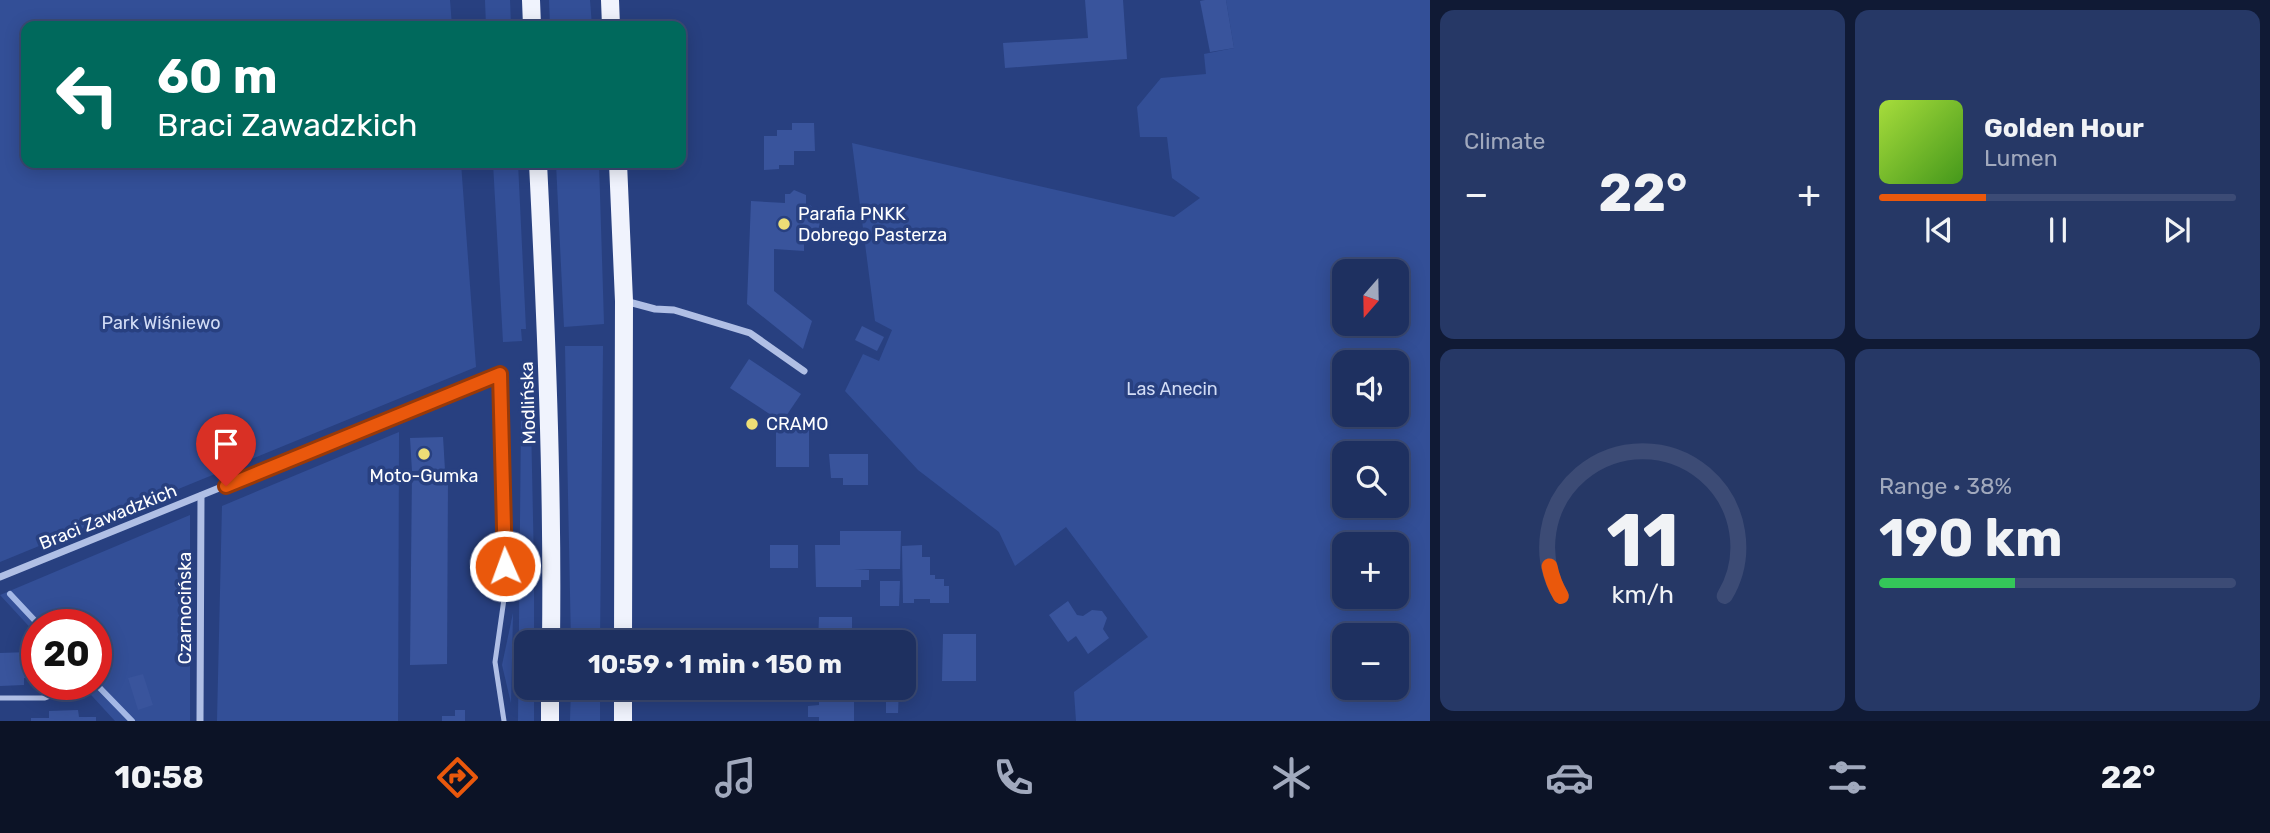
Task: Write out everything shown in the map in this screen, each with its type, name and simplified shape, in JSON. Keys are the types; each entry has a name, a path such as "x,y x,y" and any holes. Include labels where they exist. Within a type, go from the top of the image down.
{"main road":[{"path":"531,0 532,21"},
{"path":"610,0 611,21"},
{"name":"Modlińska","path":"538,168 551,452 551,630"},
{"path":"618,168 624,301 623,630"},
{"path":"550,700 550,721"},
{"path":"623,700 623,721"}],"street":[{"path":"624,301 655,309 674,310 750,333 804,372"},
{"name":"Braci Zawadzkich","path":"0,577 500,374"},
{"name":"Czarnocińska","path":"200,721 201,496"}],"lane":[{"path":"500,374 505,592 495,662 504,721"},
{"path":"0,698 21,698"}],"green space":[{"name":"Park Wiśniewo","path":"0,0 450,0 452,21 21,21 21,168 461,168 476,367 0,562"},
{"path":"485,0 510,0 511,21 486,21"},
{"path":"549,0 590,0 592,21 550,21"},
{"name":"Las Anecin","path":"1226,0 1430,0 1430,721 1076,721 1074,692 1148,637 1066,527 1015,566 999,532 918,470 845,391 863,354 879,361 892,330 875,321 852,143 1174,217 1200,198 1172,178 1167,137 1140,137 1137,107 1161,78 1206,74 1204,54 1234,48"},
{"path":"493,168 518,168 526,329 521,329 522,341 503,342"},
{"path":"556,168 599,168 604,324 564,327"},
{"path":"565,346 603,346 600,630 571,630"},
{"path":"521,421 531,421 534,630 519,630"},
{"path":"399,432 398,721 217,721 222,506"},
{"path":"190,515 190,721 115,721 96,700 112,700 112,609 21,609 21,618 0,595"},
{"path":"513,613 511,703 502,665"},
{"path":"518,700 534,700 534,721 518,721"},
{"path":"571,700 600,700 600,721 570,721"}],"building":[{"path":"1085,0 1123,0 1127,59 1005,68 1003,43 1088,38"},
{"path":"1226,0 1234,48 1210,52 1200,1"},
{"path":"792,123 814,123 815,151 794,151 794,165 779,165 779,169 764,170 764,136 777,136 777,130 792,130"},
{"path":"794,190 806,195 806,205 810,205 820,216 819,231 809,241 804,241 804,251 774,249 774,291 812,321 803,349 747,304 751,201 785,203 785,194"},
{"path":"862,326 884,337 877,351 855,340"},
{"path":"749,359 801,394 782,422 730,388"},
{"path":"776,427 809,427 809,467 776,467"},
{"path":"443,437 445,470 412,471 410,438"},
{"path":"829,454 868,454 868,485 843,485 843,478 831,478"},
{"path":"448,472 447,664 410,665 412,474"},
{"path":"840,531 901,531 900,569 854,569 869,570 869,580 861,580 861,587 816,587 815,545 840,545"},
{"path":"770,545 798,545 798,568 770,568"},
{"path":"922,545 922,557 930,557 930,575 935,575 935,579 944,579 944,586 949,586 949,603 930,603 930,599 914,599 914,603 903,603 902,546"},
{"path":"880,581 900,581 899,606 880,606"},
{"path":"1068,601 1077,615 1083,616 1092,610 1102,611 1107,618 1103,629 1109,638 1088,654 1076,636 1068,642 1049,615"},
{"path":"819,617 852,617 852,630 818,630"},
{"path":"943,634 976,634 976,681 942,681"},
{"path":"21,652 21,685 0,686 0,653"},
{"path":"143,674 153,705 138,710 128,678"},
{"path":"819,700 854,700 854,721 819,721 819,717 808,717 808,706 819,705"},
{"path":"886,700 899,700 898,713 886,713"},
{"path":"78,710 79,717 96,717 96,721 31,721 31,718 49,718 49,711"},
{"path":"455,710 465,710 465,721 442,721 442,716 455,716"}],"waterway":[{"path":"10,594 24,609"},
{"path":"112,700 132,721"}],"place":[{"name":"Parafia PNKK Dobrego Pasterza","path":"784,224"},
{"name":"CRAMO","path":"752,424"},
{"name":"Moto-Gumka","path":"424,454"}],"route":[{"path":"226,486 500,374 505,566"}]}
